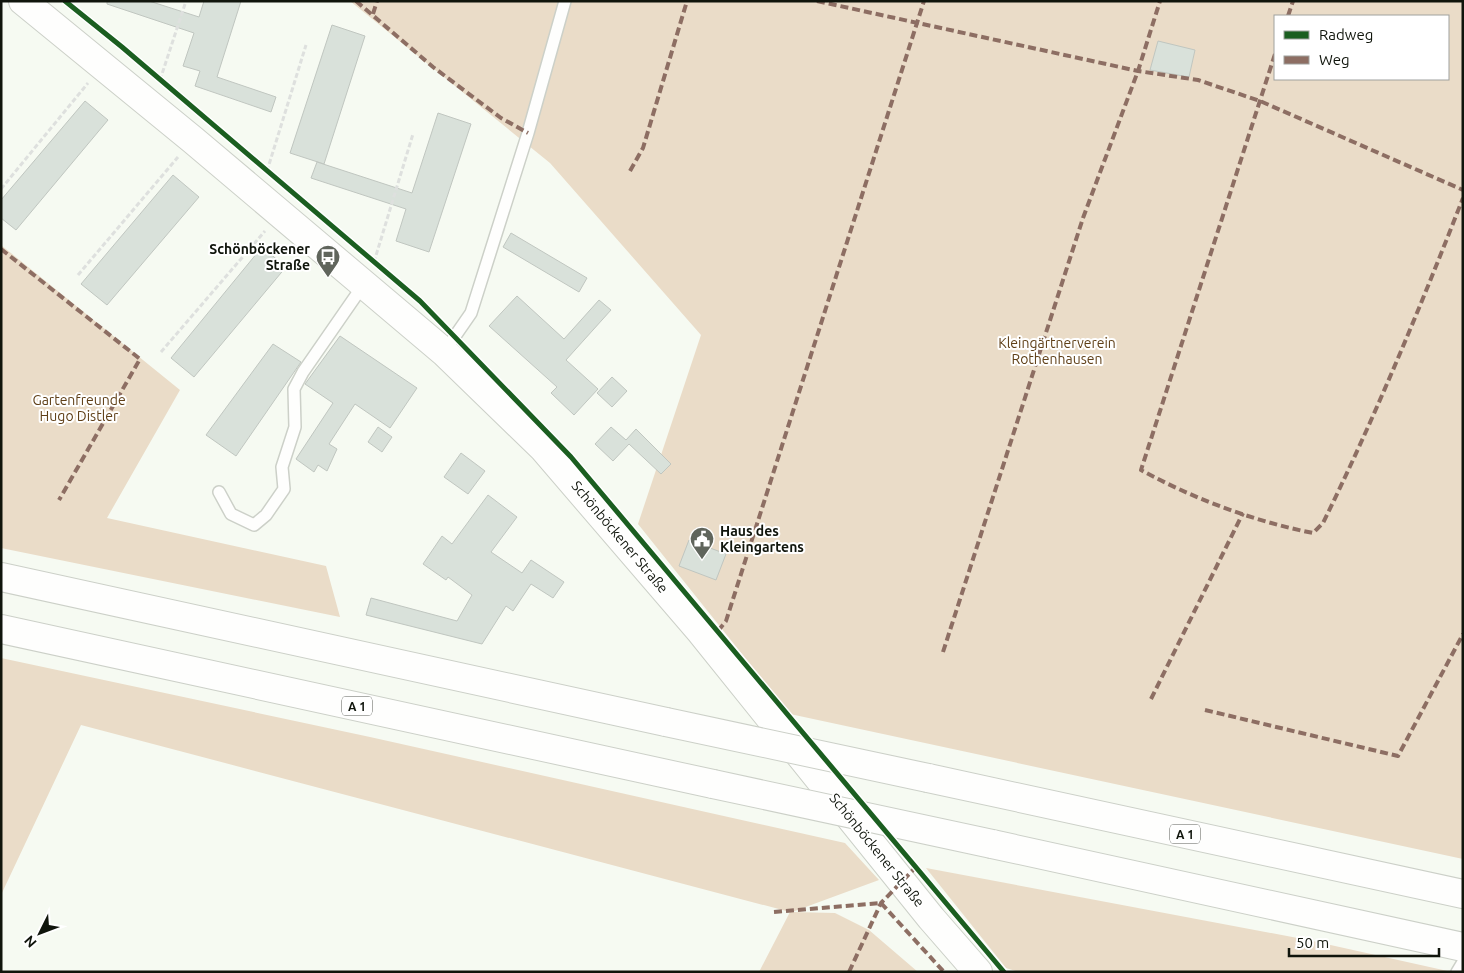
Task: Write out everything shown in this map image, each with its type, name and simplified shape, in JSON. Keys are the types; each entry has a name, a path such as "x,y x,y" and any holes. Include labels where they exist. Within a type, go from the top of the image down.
{"main road":[{"name":"Schönböckener Straße","path":"22,1 373,271 444,352 543,448 701,632 931,918 978,972"},
{"name":"A 1","path":"1,577 1453,891"},
{"name":"A 1","path":"1,629 1463,947"}],"lane":[{"path":"444,352 471,313 528,133 565,1"},
{"path":"219,492 231,514 254,526 271,509 284,489 282,467 295,427 294,389 303,372 373,271"},
{"path":"1457,972 1463,962"}],"path":[{"path":"160,80 186,1"},
{"path":"267,171 306,45"},
{"path":"152,73 167,86"},
{"path":"1,189 92,77"},
{"path":"373,271 413,134"},
{"path":"78,275 182,152"},
{"path":"260,165 274,177"},
{"path":"161,352 269,224"},
{"path":"367,256 373,271"}],"green space":[{"name":"Kleingärtnerverein Rothenhausen","path":"350,1 1463,1 1463,859 790,714 638,524 701,335 550,163"},
{"name":"Gartenfreunde Hugo Distler","path":"1,245 180,390 107,518 326,566 340,617 1,548"},
{"path":"1,658 370,737 845,843 879,880 792,912 835,913 869,930 918,972 759,972 790,912 81,725 1,895"},
{"path":"926,868 1308,940 1452,972 1019,972 1006,968"}],"building":[{"path":"107,1 149,1 199,17 204,1 241,1 217,77 276,97 271,112 195,86 200,71 183,66 194,33 107,4"},
{"path":"332,25 365,36 324,164 290,153"},
{"path":"1158,41 1195,50 1189,77 1150,70"},
{"path":"85,101 108,120 16,230 1,218 1,200"},
{"path":"438,113 471,124 429,252 396,241 406,209 311,178 317,162 412,193"},
{"path":"173,175 199,197 107,305 81,284"},
{"path":"511,233 587,278 579,292 503,247"},
{"path":"262,247 286,267 194,377 171,358"},
{"path":"517,296 564,339 599,300 611,310 566,360 598,389 574,415 551,393 557,387 489,326"},
{"path":"340,336 417,388 390,428 355,404 329,444 337,449 327,471 318,465 314,472 296,459 333,403 305,384"},
{"path":"273,344 301,362 236,456 206,435"},
{"path":"612,377 627,391 612,407 597,393"},
{"path":"378,427 392,437 382,452 368,442"},
{"path":"611,427 626,440 636,429 671,464 661,474 629,444 613,461 595,444"},
{"path":"461,453 485,471 468,494 444,477"},
{"path":"488,495 517,517 491,552 522,573 531,560 564,582 553,598 531,584 513,611 506,606 482,644 366,615 371,598 457,621 472,595 448,577 446,580 423,564 442,536 452,544"},
{"name":"Haus des Kleingartens","path":"689,540 726,554 716,580 679,566"}],"marked path":[{"path":"356,1 433,67 501,118 528,133"},
{"path":"373,14 377,1"},
{"path":"630,171 643,148 687,1"},
{"path":"817,1 1138,71 1198,80 1260,101 1463,190"},
{"path":"718,631 726,621 924,1"},
{"path":"943,652 1083,218 1138,71 1160,1"},
{"path":"1288,15 1293,1"},
{"path":"1274,57 1141,470 1161,481 1224,508 1268,522 1313,533 1323,523 1379,403 1463,198"},
{"path":"1,249 140,359 59,500"},
{"path":"1151,699 1243,513"},
{"path":"1205,710 1398,756 1463,634"},
{"path":"849,972 881,903 916,867"},
{"path":"881,903 944,972"},
{"path":"774,912 881,903"}],"cycle path":[{"path":"65,1 122,47 420,301 571,457 1004,972"}],"place":[{"name":"Schönböckener Straße","path":"328,278"},
{"name":"Haus des Kleingartens","path":"702,560"}]}
